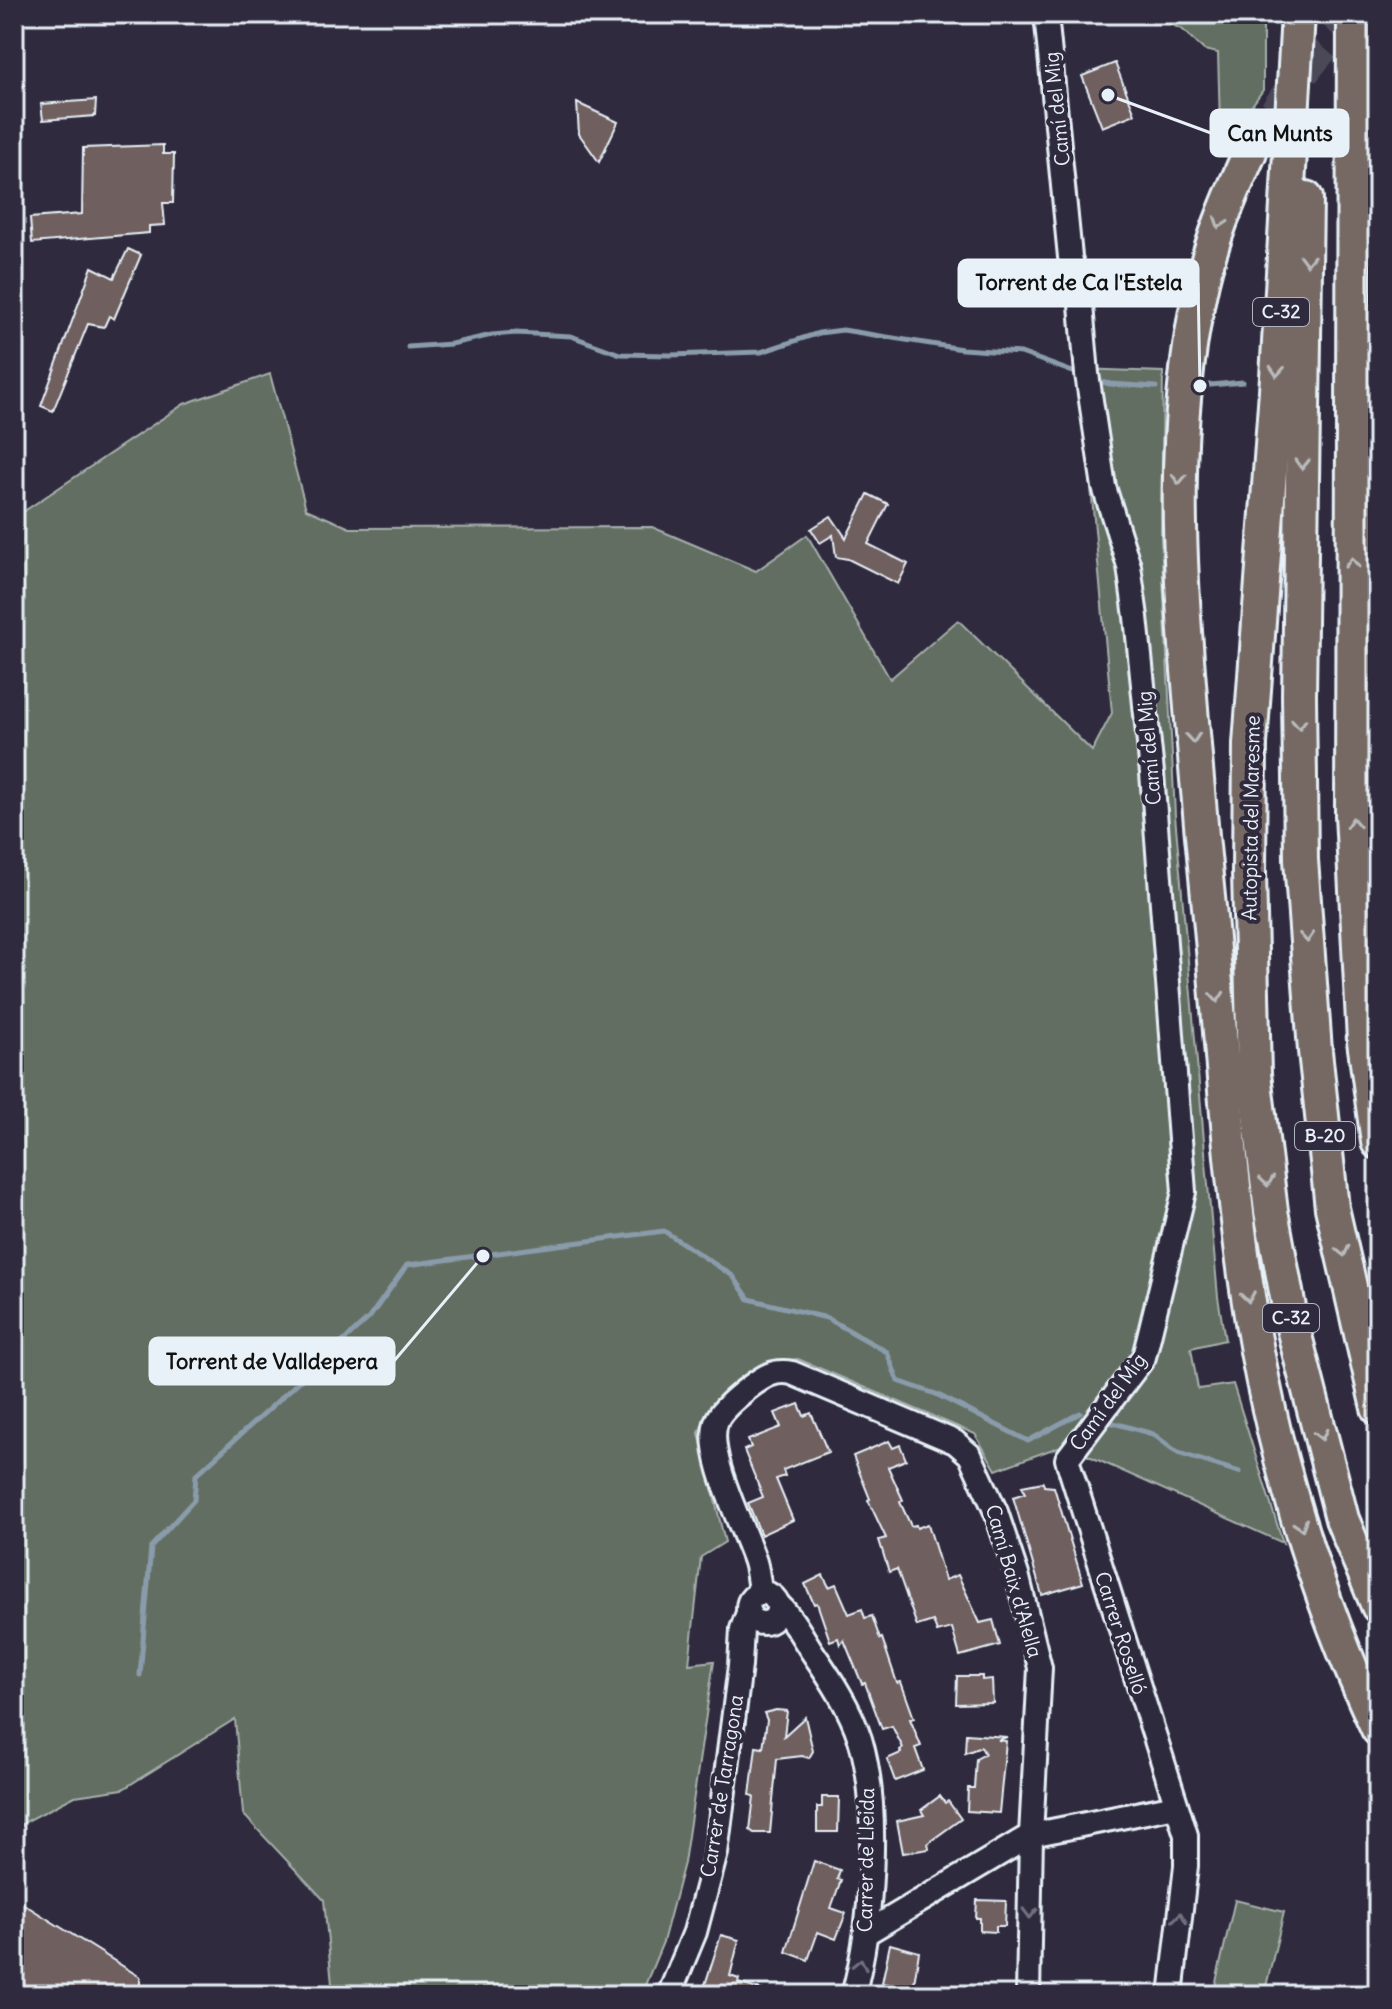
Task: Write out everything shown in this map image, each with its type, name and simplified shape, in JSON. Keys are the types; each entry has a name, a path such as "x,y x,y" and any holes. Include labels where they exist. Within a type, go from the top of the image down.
{"highway":[{"name":"Autopista del Maresme","path":"1300,14 1250,744 1251,1020 1254,1074 1271,1211 1292,1324 1342,1519 1378,1606"},
{"name":"B-20","path":"1300,14 1307,244 1299,695 1301,860 1315,1051 1332,1208 1378,1408"},
{"name":"B-20","path":"1354,14 1352,815 1364,1041 1378,1142"},
{"path":"1370,14 1378,793"},
{"path":"1250,152 1221,216 1199,296 1187,364 1178,500 1182,603 1248,1297 1261,1371 1293,1499 1336,1628 1378,1729"},
{"path":"1239,1219 1251,1020"}],"street":[{"name":"Camí del Mig","path":"1046,14 1070,257 1080,294 1087,374 1104,487 1129,566 1136,617 1153,789 1184,1192 1144,1357 1067,1459"},
{"name":"Camí Baix d'Alella","path":"731,1507 713,1438 718,1417 768,1374 781,1371 955,1442 963,1448 984,1483 996,1512 1018,1578 1040,1668 1031,1835 1028,1995"},
{"name":"Carrer Roselló","path":"1067,1459 1186,1835 1171,1995"},
{"name":"Carrer de Lleida","path":"731,1507 755,1563 764,1610 788,1613 837,1688 860,1738 871,1809 868,1932 853,1995"},
{"name":"Carrer de Tarragona","path":"669,1995 695,1932 716,1853 742,1629 764,1610"},
{"path":"868,1932 1031,1835 1176,1806"}],"green space":[{"path":"1151,14 1263,14 1263,90 1233,132 1220,125 1218,53 1204,50 1183,30"},
{"path":"1080,369 1163,372 1161,537 1175,815 1218,1297 1225,1340 1191,1348 1198,1389 1233,1384 1283,1543 1061,1446 996,1470 975,1434 798,1359 767,1362 738,1380 707,1412 699,1433 725,1542 701,1557 689,1664 714,1661 684,1863 663,1942 641,1995 333,1995 324,1900 243,1814 235,1719 123,1789 75,1796 25,1822 14,1836 14,518 184,404 270,374 306,509 350,528 652,527 756,571 807,535 890,679 958,620 1092,751 1112,713"},
{"path":"1235,1900 1284,1912 1264,1995 1213,1995"}],"building":[{"path":"1115,63 1135,114 1102,127 1082,76"},
{"path":"96,100 95,116 43,120 41,104"},
{"path":"577,103 618,122 599,162 579,134"},
{"path":"163,145 163,154 174,154 173,203 163,203 165,225 149,226 149,233 32,243 30,218 82,214 83,148"},
{"path":"128,249 141,255 114,319 109,316 104,327 88,324 53,411 41,406 92,267 114,278"},
{"path":"868,494 888,504 868,544 908,564 898,584 848,559 836,557 833,535 820,543 811,529 831,516 846,538"},
{"path":"799,1404 804,1416 811,1413 828,1452 783,1470 785,1476 776,1479 793,1520 761,1535 748,1503 763,1497 744,1450 751,1447 748,1440 781,1427 775,1413"},
{"path":"889,1441 893,1448 900,1445 906,1460 888,1467 911,1526 916,1525 917,1528 928,1524 945,1580 958,1575 980,1623 993,1620 1000,1645 960,1656 952,1628 937,1632 933,1621 917,1626 897,1569 889,1572 879,1540 886,1538 868,1500 853,1456"},
{"path":"1043,1482 1044,1486 1054,1487 1083,1583 1042,1595 1013,1497 1025,1493 1022,1486"},
{"path":"823,1575 829,1587 836,1584 849,1614 862,1609 865,1618 872,1616 914,1718 910,1719 921,1746 915,1748 923,1770 895,1781 887,1759 901,1753 903,1748 892,1726 882,1729 865,1683 862,1684 844,1640 840,1645 838,1638 830,1641 817,1603 814,1604 805,1584"},
{"path":"957,1676 992,1679 993,1703 956,1704"},
{"path":"787,1711 784,1736 805,1717 813,1751 809,1758 777,1759 770,1833 754,1833 750,1830 754,1796 750,1795 756,1747 763,1748 767,1720 764,1713"},
{"path":"966,1734 1007,1737 998,1740 1006,1741 999,1813 967,1811 968,1788 974,1788 976,1759 985,1754 981,1747 965,1753"},
{"path":"940,1796 945,1803 948,1801 961,1819 928,1843 929,1849 903,1853 897,1821 924,1815 921,1810"},
{"path":"822,1797 839,1797 838,1832 817,1832 817,1807 822,1807"},
{"path":"814,1861 840,1870 837,1879 841,1880 831,1908 846,1913 836,1939 818,1932 808,1960 786,1952"},
{"path":"14,1898 140,1977 140,1995 14,1995"},
{"path":"977,1900 1006,1901 1005,1926 996,1926 996,1932 980,1931 980,1918 976,1918"},
{"path":"721,1935 739,1940 730,1976 739,1979 738,1983 764,1991 764,1995 714,1995 703,1991"},
{"path":"890,1944 919,1952 913,1990 882,1983"}],"waterway":[{"path":"408,347 451,344 516,333 571,336 620,354 761,352 819,333 843,330 962,349 1021,353 1081,375"},
{"path":"1094,380 1156,387"},
{"path":"1200,386 1243,382"},
{"path":"140,1675 151,1547 194,1500 196,1475 369,1318 407,1265 664,1231 733,1276 749,1299 827,1318 887,1352 898,1381 936,1394 1028,1441 1080,1413"},
{"path":"1110,1422 1153,1434 1178,1453 1239,1472"}],"tunnel":[{"path":"1250,152 1298,80 1354,14"}],"place":[{"name":"Can Munts","path":"1108,95"},
{"name":"Torrent de Ca l'Estela","path":"1200,386"},
{"name":"Torrent de Valldepera","path":"483,1256"}]}
